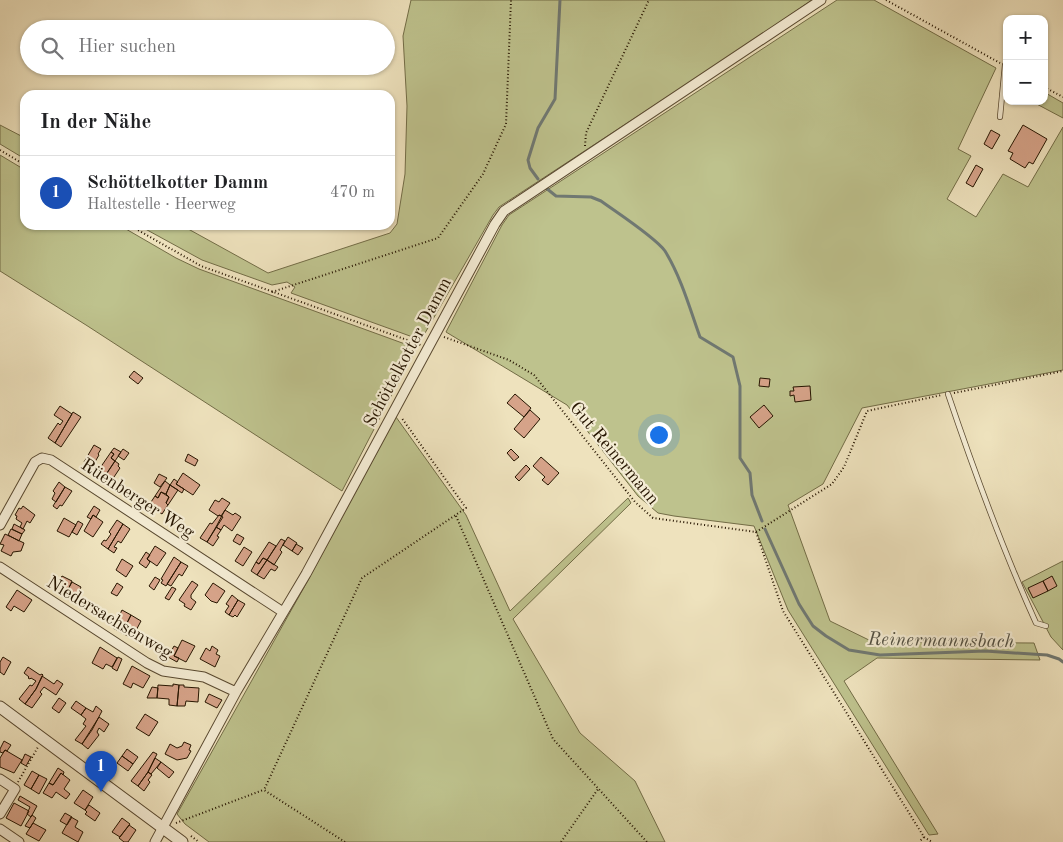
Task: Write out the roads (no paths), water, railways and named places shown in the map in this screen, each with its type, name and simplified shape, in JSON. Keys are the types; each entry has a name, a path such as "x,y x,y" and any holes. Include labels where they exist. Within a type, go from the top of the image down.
{"street":[{"name":"Schöttelkotter Damm","path":"155,842 236,692 306,574 495,224 504,211 821,0"},
{"name":"Rüenberger Weg","path":"0,525 35,462 42,458 51,460 282,612"},
{"name":"Niedersachsenweg","path":"0,567 147,663 163,671 204,677 236,692"},
{"path":"0,708 182,842"},
{"path":"0,779 15,789 0,814"},
{"path":"0,829 19,842"}],"lane":[{"path":"1000,117 1003,86"},
{"path":"948,394 979,484 1013,573 1036,623 1046,626"}],"waterway":[{"name":"Reinermannsbach","path":"538,179 530,168 528,160 538,128 555,99 560,0"},
{"name":"Reinermannsbach","path":"546,188 556,196 591,197 601,201 644,232 665,251 689,304 700,337 733,357 740,386 740,458 750,473 752,495 762,521"},
{"name":"Reinermannsbach","path":"765,529 799,604 813,626 849,650 880,655 985,651 1047,655 1063,662"}],"place":[{"name":"Schöttelkotter Damm","path":"101,792"}]}
